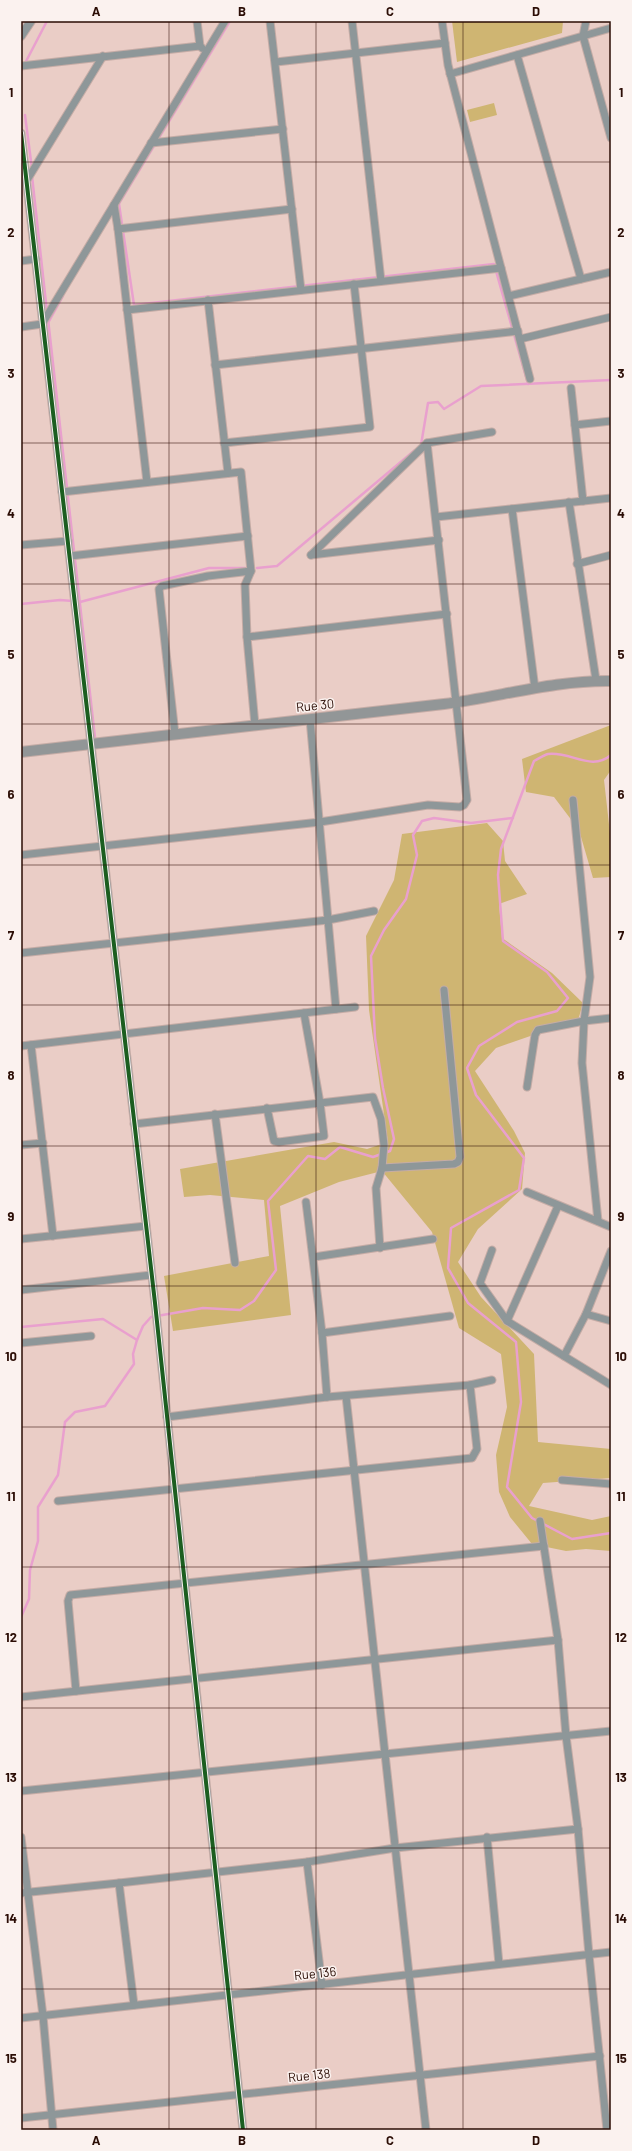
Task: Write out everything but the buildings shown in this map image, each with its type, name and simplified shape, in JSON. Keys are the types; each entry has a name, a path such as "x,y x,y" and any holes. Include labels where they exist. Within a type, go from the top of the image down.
{"main road":[{"name":"Rue 30","path":"21,752 457,702 596,680 611,681"}],"street":[{"path":"21,36 31,21"},
{"path":"197,21 200,46 207,52"},
{"path":"42,324 225,21"},
{"path":"270,21 276,62 301,290"},
{"path":"352,21 381,281"},
{"path":"442,21 450,74 530,379"},
{"path":"586,21 583,36 611,138"},
{"path":"450,74 611,28"},
{"path":"276,62 445,43"},
{"path":"21,66 200,46"},
{"path":"517,55 581,279"},
{"path":"27,180 103,56"},
{"path":"151,143 283,129"},
{"path":"21,133 158,1327 243,2130"},
{"path":"114,205 147,482"},
{"path":"118,229 292,210"},
{"path":"21,261 36,259"},
{"path":"127,310 501,268"},
{"path":"509,296 611,272"},
{"path":"224,443 370,427 354,284"},
{"path":"208,300 228,473"},
{"path":"520,339 611,317"},
{"path":"21,327 42,324"},
{"path":"216,364 518,331"},
{"path":"571,388 584,501"},
{"path":"575,426 611,420"},
{"path":"438,540 311,555 427,443 492,432"},
{"path":"21,855 320,822 428,805 460,807 464,805 467,800 457,702 427,443"},
{"path":"62,492 241,472 252,572 245,585 247,637 255,725"},
{"path":"436,518 611,498"},
{"path":"569,502 596,680"},
{"path":"512,509 535,689"},
{"path":"70,556 248,536"},
{"path":"21,545 68,541"},
{"path":"578,564 611,555"},
{"path":"175,734 160,589 162,586 208,576 252,572"},
{"path":"247,637 447,614"},
{"path":"310,719 336,1009"},
{"path":"573,800 590,977 584,1021 582,1063 598,1221"},
{"path":"21,953 328,920 374,911"},
{"path":"382,1168 454,1164 458,1162 460,1157 444,990"},
{"path":"21,1046 355,1007"},
{"path":"267,1108 272,1137 278,1142 324,1136 320,1103 304,1013"},
{"path":"527,1087 535,1035 538,1030 584,1021 611,1018"},
{"path":"31,1045 53,1236"},
{"path":"134,1124 370,1096 375,1099 384,1145 382,1168 376,1188 380,1248"},
{"path":"215,1114 234,1264"},
{"path":"21,1145 43,1143"},
{"path":"527,1192 611,1227"},
{"path":"306,1202 314,1257 322,1333 326,1397"},
{"path":"507,1321 558,1206"},
{"path":"21,1239 146,1226"},
{"path":"314,1257 434,1239"},
{"path":"492,1250 480,1283 507,1321 611,1385"},
{"path":"564,1356 586,1314 611,1252"},
{"path":"21,1290 151,1275"},
{"path":"586,1314 611,1321"},
{"path":"322,1333 450,1316"},
{"path":"21,1343 91,1336"},
{"path":"167,1417 326,1397 470,1385 492,1380"},
{"path":"58,1502 472,1458 477,1449 470,1385"},
{"path":"346,1396 426,2130"},
{"path":"562,1480 611,1484"},
{"path":"540,1520 558,1640 566,1736 578,1828 588,1955 607,2130"},
{"path":"76,1691 68,1601 70,1595 544,1546"},
{"path":"21,1697 558,1640"},
{"path":"21,1791 611,1731"},
{"path":"24,1892 307,1862 395,1848 578,1828"},
{"path":"21,1837 24,1892 43,2016 53,2130"},
{"path":"487,1838 499,1964"},
{"path":"307,1862 322,1985"},
{"path":"119,1883 134,2005"},
{"name":"Rue 136","path":"21,2018 229,1994 409,1976 499,1964 611,1952"},
{"name":"Rue 138","path":"21,2118 600,2056"}],"shaded area":[{"path":"452,21 563,21 562,33 457,62"},
{"path":"494,103 497,115 470,122 467,110"},
{"path":"611,725 611,770 604,780 611,842 611,877 593,878 579,830 554,797 526,792 522,759"},
{"path":"487,823 503,841 505,861 527,894 499,904 502,938 552,973 583,1003 577,1024 539,1033 496,1048 475,1071 514,1131 525,1153 522,1189 478,1229 458,1262 481,1297 534,1354 538,1442 611,1449 611,1478 543,1483 529,1506 592,1520 611,1516 611,1551 586,1549 566,1551 532,1544 510,1517 499,1492 496,1455 507,1407 501,1354 459,1328 432,1232 382,1171 339,1182 280,1206 291,1315 173,1331 164,1276 269,1256 264,1200 210,1195 184,1197 180,1169 334,1142 367,1149 388,1142 369,1010 366,936 394,880 402,834"}],"waterway":[{"path":"21,71 47,21"},
{"path":"118,205 230,21"},
{"path":"25,115 32,169"},
{"path":"32,176 47,312"},
{"path":"119,204 134,305 494,264 528,384"},
{"path":"48,323 63,296"},
{"path":"48,319 95,738"},
{"path":"421,445 428,403 438,402 444,409 481,386 611,380"},
{"path":"257,568 277,566 415,450"},
{"path":"80,602 209,568 249,568"},
{"path":"21,604 60,600 73,601"},
{"path":"611,755 596,762 581,760 565,755 548,754 534,761 501,849 498,875 503,941 547,972 568,998 557,1011 517,1022 479,1046 467,1068 476,1095 524,1158 519,1190 451,1228 448,1268 468,1303 516,1342 521,1402 507,1487 532,1518 572,1539 611,1533"},
{"path":"21,1617 29,1599 30,1570 38,1541 38,1507 58,1475 65,1422 75,1412 105,1406 134,1364 133,1354 137,1340 143,1326 151,1317 203,1308 240,1310 254,1301 276,1270 268,1201 308,1156 325,1159 340,1147 373,1157 390,1151 394,1139 383,1088 375,1038 371,956 384,930 406,899 417,855 413,835 422,821 434,818 471,823 513,818"},
{"path":"21,1327 103,1319 137,1340"}],"cycle path":[{"path":"21,133 155,1303 243,2130"}]}
